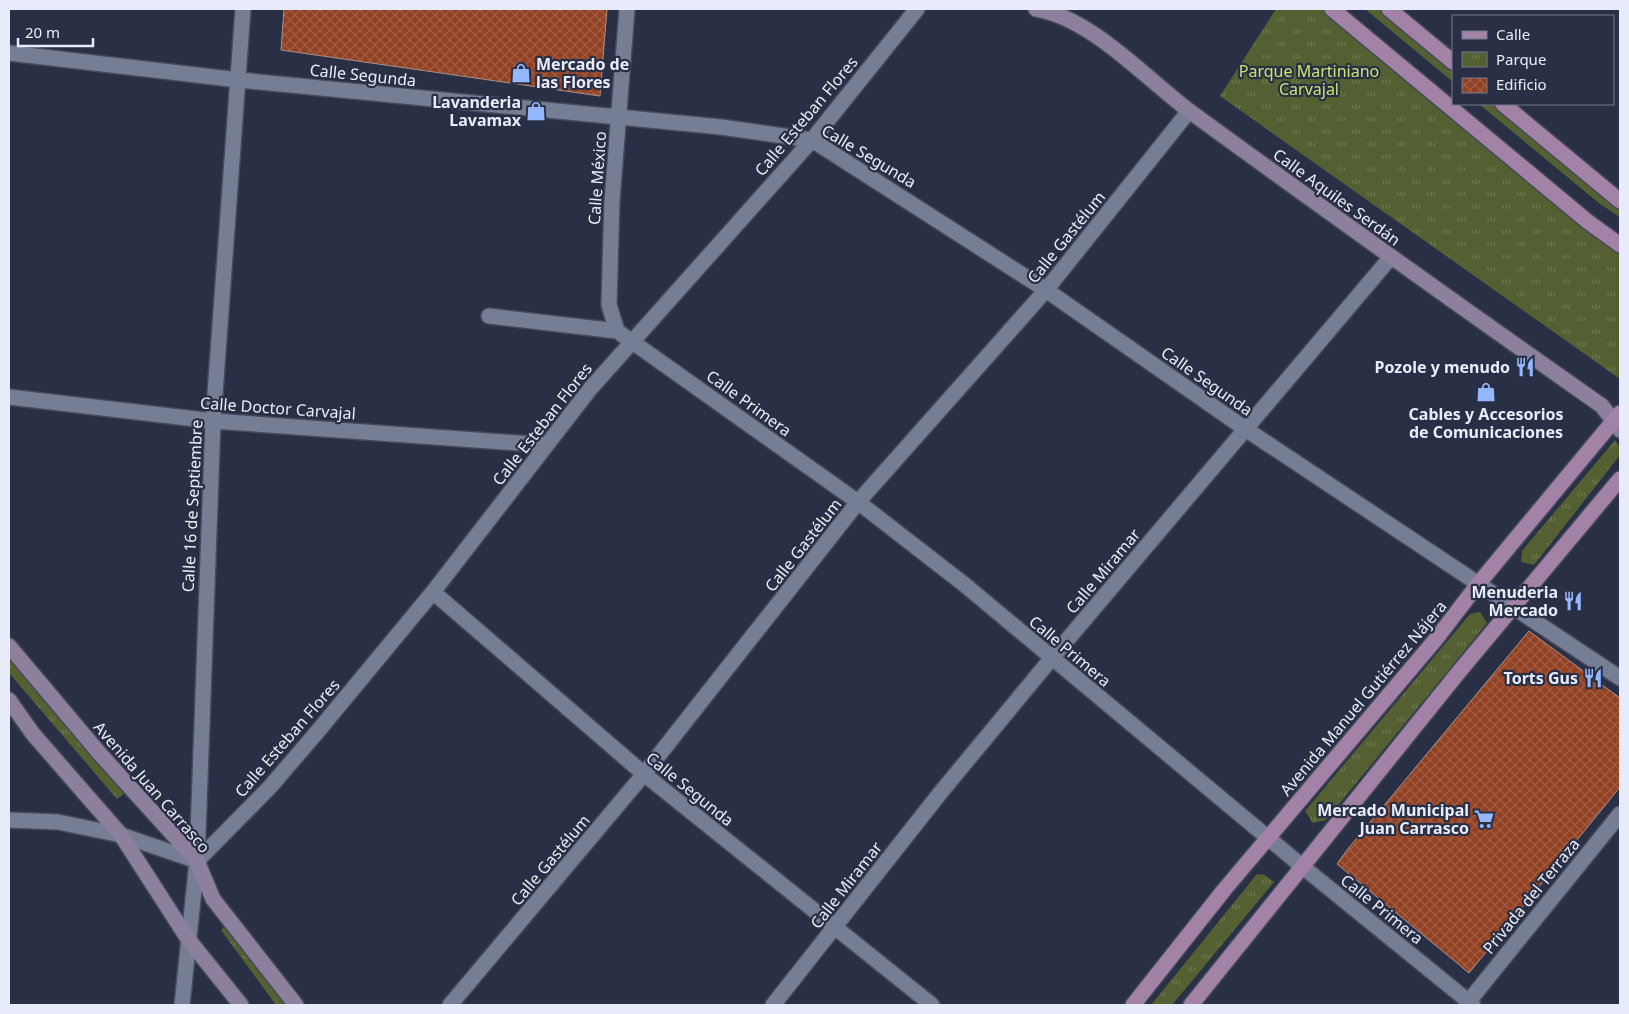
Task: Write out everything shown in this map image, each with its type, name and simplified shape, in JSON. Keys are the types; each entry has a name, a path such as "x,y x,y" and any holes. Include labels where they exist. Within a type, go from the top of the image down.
{"main road":[{"path":"1332,9 1587,221 1620,245"},
{"path":"1388,9 1452,61"},
{"path":"1504,105 1620,201"},
{"name":"Avenida Manuel Gutiérrez Nájera","path":"1133,1005 1269,837 1436,640 1479,583 1618,422"},
{"path":"1190,1005 1303,868 1513,606 1620,479"}],"street":[{"name":"Calle 16 de Septiembre","path":"182,1005 197,862 213,421 243,9"},
{"name":"Calle México","path":"617,330 609,305 610,268 627,9"},
{"name":"Calle Esteban Flores","path":"197,862 270,787 433,592 546,445 632,340 812,140 917,9"},
{"name":"Calle Aquiles Serdán","path":"1044,9 1097,36 1189,111 1602,406 1618,422"},
{"name":"Calle Segunda","path":"9,53 238,80 721,127 812,140 1046,290 1246,430 1620,678"},
{"name":"Calle Gastélum","path":"450,1005 644,774 858,502 1046,290 1189,111"},
{"name":"Calle Miramar","path":"772,1005 941,792 1051,659 1391,257"},
{"path":"489,316 617,330 632,340"},
{"name":"Calle Primera","path":"632,340 858,502 965,584 1051,659 1269,837 1303,868 1471,1003"},
{"name":"Calle Doctor Carvajal","path":"9,397 213,421 546,445"},
{"name":"Calle Segunda","path":"433,592 644,774 932,1005"},
{"name":"Avenida Juan Carrasco","path":"9,646 106,761 197,862 213,899 296,1005"},
{"path":"9,700 33,734 120,835 188,939 241,1005"},
{"name":"Privada del Terraza","path":"1471,1003 1620,814"},
{"path":"9,820 58,822 120,835 197,862"}],"green space":[{"name":"Parque Martiniano Carvajal","path":"1276,9 1322,9 1620,251 1620,379 1220,96"},
{"path":"1365,9 1380,9 1452,68 1452,81"},
{"path":"1480,105 1496,105 1620,206 1620,217 1600,204"},
{"path":"1615,440 1620,447 1620,455 1534,565 1521,562 1522,551"},
{"path":"1480,612 1487,623 1326,820 1313,823 1305,811 1470,614"},
{"path":"9,652 124,794 117,799 9,673"},
{"path":"1257,874 1265,875 1274,882 1172,1005 1151,1005"},
{"path":"229,923 291,1005 276,1005 221,930"}],"building":[{"name":"Mercado de las Flores","path":"284,9 607,9 600,96 281,50"},
{"name":"Mercado Municipal Juan Carrasco","path":"1529,631 1620,698 1620,787 1469,973 1337,864"}],"place":[{"name":"Mercado de las Flores","path":"521,73"},
{"name":"Lavanderia Lavamax","path":"536,111"},
{"name":"Pozole y menudo","path":"1525,367"},
{"name":"Cables y Accesorios de Comunicaciones","path":"1486,392"},
{"name":"Menuderia Mercado","path":"1573,601"},
{"name":"Torts Gus","path":"1593,678"},
{"name":"Mercado Municipal Juan Carrasco","path":"1484,819"}]}
